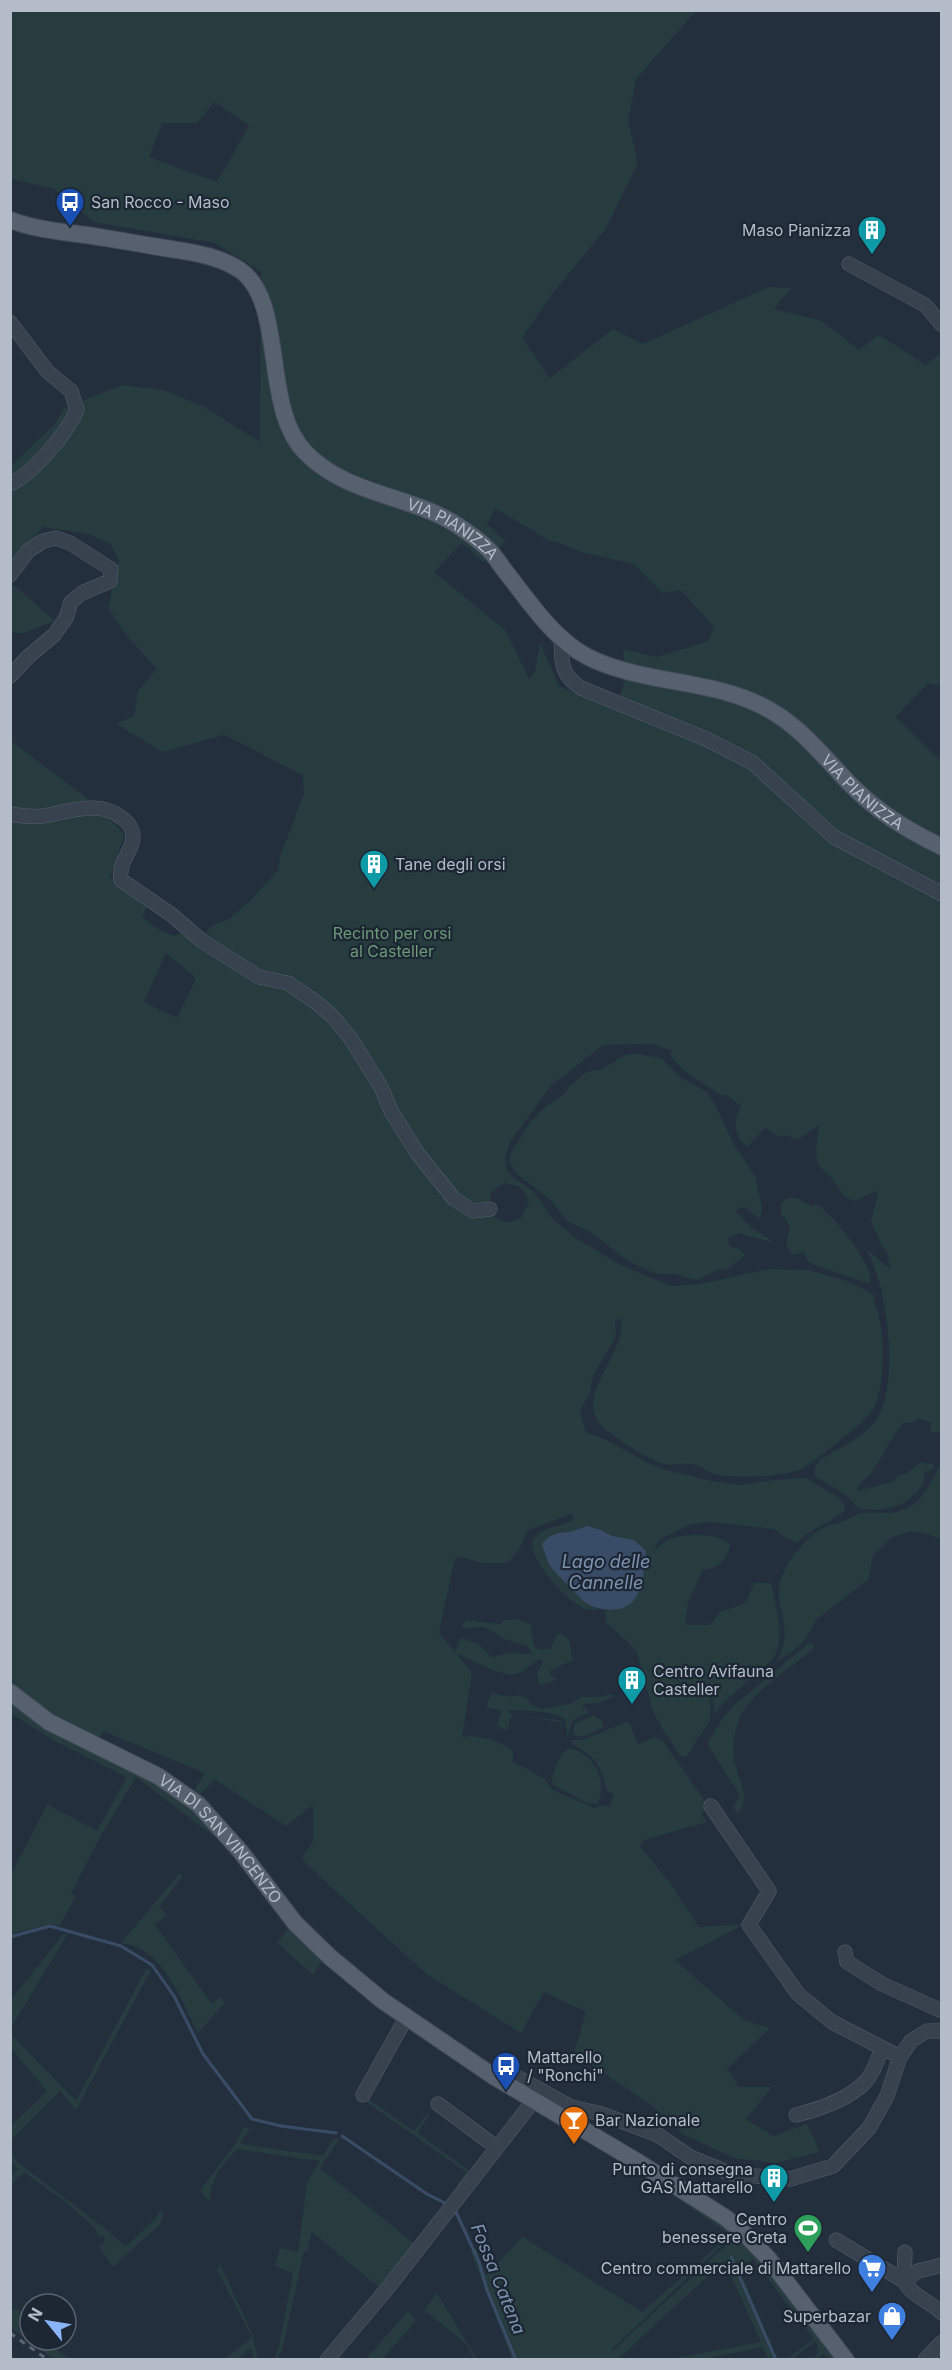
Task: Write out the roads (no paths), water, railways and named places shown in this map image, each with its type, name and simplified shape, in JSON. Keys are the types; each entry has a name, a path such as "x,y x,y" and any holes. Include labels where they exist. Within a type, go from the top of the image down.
{"main road":[{"name":"VIA PIANIZZA","path":"10,220 41,229 200,254 226,262 243,273 258,292 273,350 285,422 302,450 328,471 359,487 435,513 457,525 487,548 561,639 590,658 608,665 737,696 770,710 792,724 814,744 849,784 886,816 902,827 942,847"},
{"name":"VIA DI SAN VINCENZO","path":"10,1692 49,1722 158,1776 198,1804 241,1852 288,1915 305,1933 358,1981 406,2018 509,2080 534,2100 726,2218 753,2242 844,2358"}],"street":[{"path":"849,264 925,305 942,325"},
{"path":"10,322 47,371 71,391 77,410 62,436 36,463 10,484"},
{"path":"10,575 28,551 44,541 56,538 70,543 111,569 110,581 82,593 71,602 66,618 54,635 10,676"},
{"path":"561,639 562,667 569,680 581,688 706,739 753,764 834,837 942,894"},
{"path":"10,814 42,816 64,811 102,808 114,811 130,824 133,838 119,868 121,880 172,915 201,941 259,978 272,978 288,983 326,1010 351,1039 418,1154 454,1199 473,1211 490,1209"},
{"path":"711,1806 769,1891 749,1924 798,1994 832,2022 900,2057"},
{"path":"845,1952 847,1962 882,1984 942,2011"},
{"path":"363,2095 406,2018"},
{"path":"509,2080 571,2107 602,2114 658,2135 690,2157 732,2174 790,2179 833,2166 869,2128 887,2096 900,2057 911,2041 927,2031 942,2031"},
{"path":"796,2115 828,2105 866,2082 874,2070 882,2048"},
{"path":"327,2360 387,2289 534,2100"},
{"path":"438,2104 496,2146"},
{"path":"836,2240 904,2281"},
{"path":"905,2252 904,2281 908,2290 942,2313"},
{"path":"904,2281 918,2271 942,2265"},
{"path":"925,2360 942,2342"}],"water":[{"name":"Lago delle Cannelle","path":"587,1526 612,1536 634,1540 646,1551 640,1589 634,1600 624,1608 611,1610 597,1608 586,1603 553,1570 548,1561 542,1544 549,1537"}],"waterway":[{"name":"Fossa Catena","path":"10,1937 50,1926 121,1946 152,1965 174,1996 203,2054 252,2119 281,2126 336,2133"},
{"name":"Fossa Catena","path":"342,2136 427,2194 447,2204"},
{"name":"Fossa Catena","path":"455,2210 479,2262 487,2290 516,2360"},
{"path":"731,2257 776,2360"}],"railway":[{"path":"10,2333 48,2360"}],"place":[{"name":"San Rocco - Maso","path":"70,228"},
{"name":"Maso Pianizza","path":"872,256"},
{"name":"Tane degli orsi","path":"374,890"},
{"name":"Centro Avifauna Casteller","path":"632,1706"},
{"name":"Mattarello / \"Ronchi\"","path":"506,2092"},
{"name":"Bar Nazionale","path":"574,2146"},
{"name":"Punto di consegna GAS Mattarello","path":"774,2204"},
{"name":"Centro benessere Greta","path":"808,2254"},
{"name":"Centro commerciale di Mattarello","path":"872,2294"},
{"name":"Superbazar","path":"892,2342"}],"park label":[{"name":"Recinto per orsi al Casteller","path":"392,942"}]}
